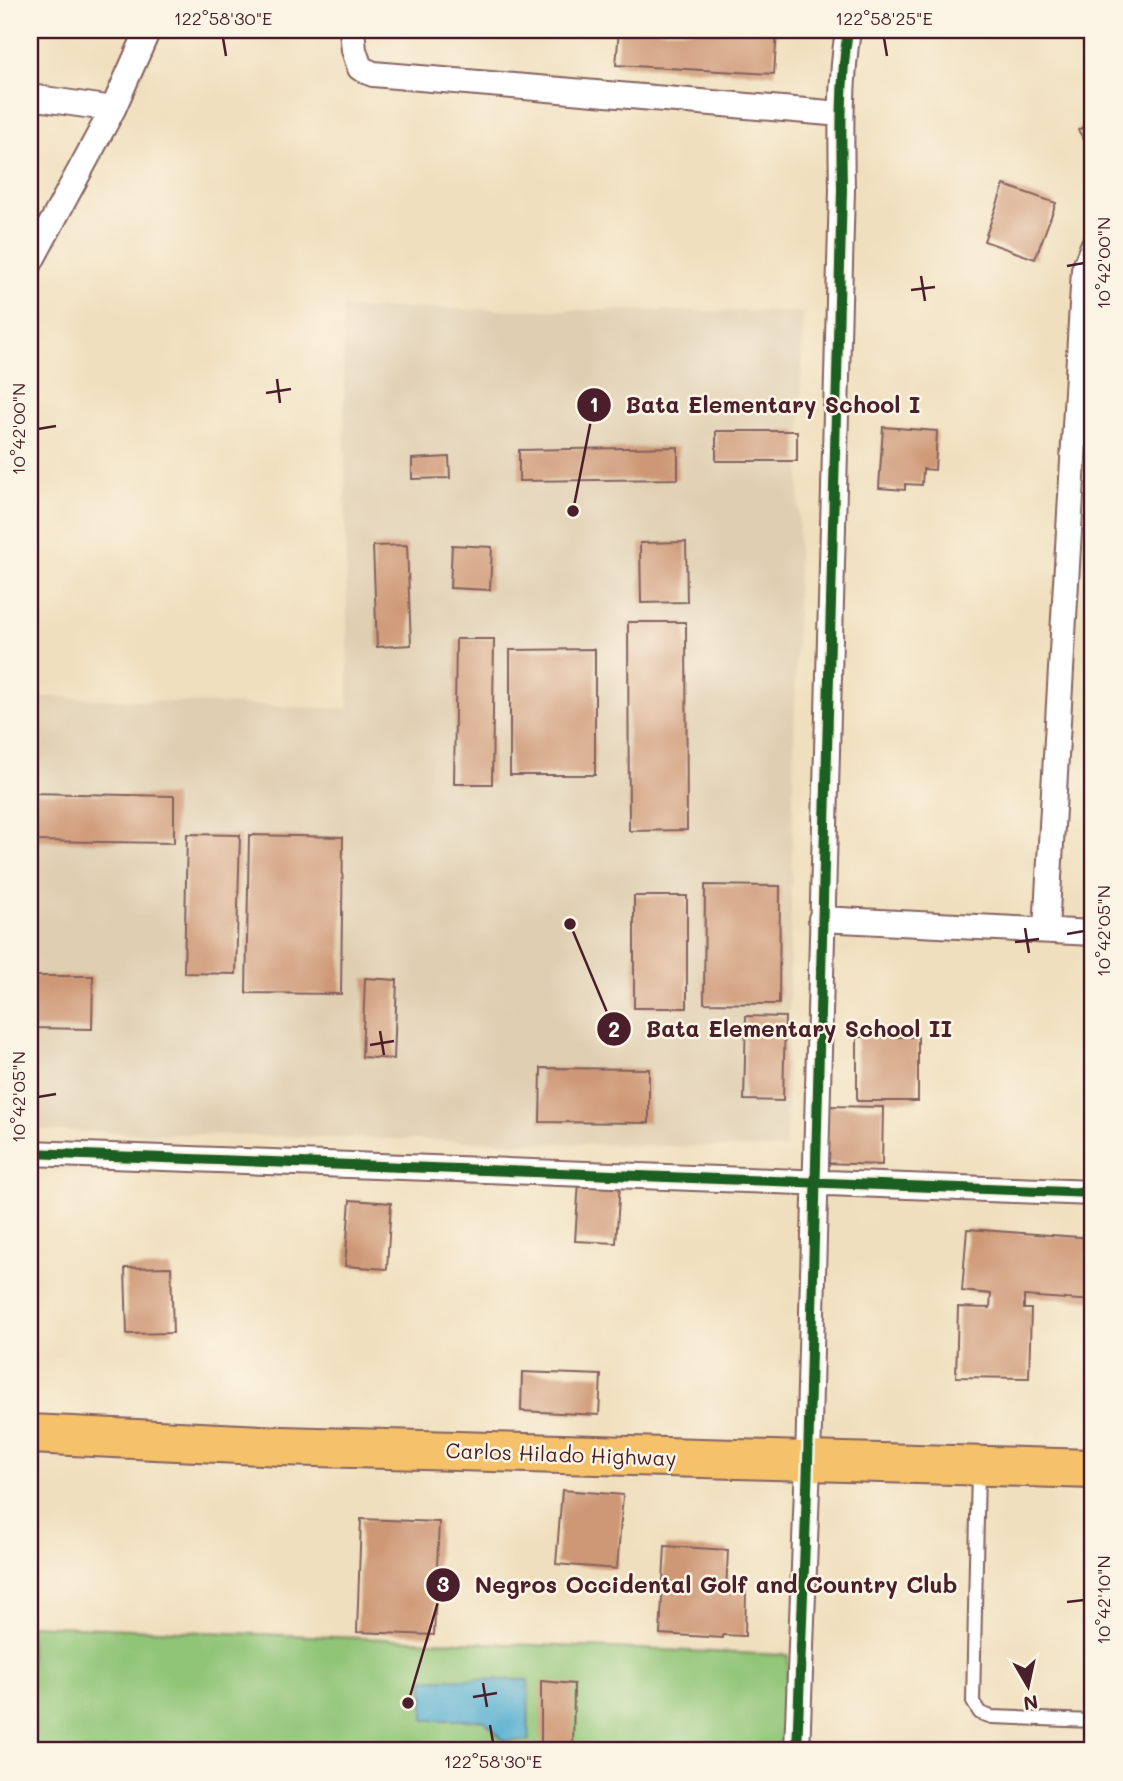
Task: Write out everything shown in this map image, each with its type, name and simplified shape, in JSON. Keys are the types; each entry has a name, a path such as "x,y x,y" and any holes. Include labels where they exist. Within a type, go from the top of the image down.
{"main road":[{"name":"Carlos Hilado Highway","path":"30,1434 282,1446 1093,1468"}],"street":[{"path":"30,263 40,222 113,109 148,30"},
{"path":"352,30 354,50 360,68 373,75 841,114"},
{"path":"797,1751 808,1462 813,1182 842,189 842,68 848,30"},
{"path":"30,97 113,109"},
{"path":"1046,930 1084,270 1093,246"},
{"path":"821,919 1093,933"},
{"path":"30,1153 1093,1193"}],"lane":[{"path":"979,1466 973,1702 980,1713 992,1717 1093,1721"}],"shaded area":[{"path":"343,308 803,312 786,1149 30,1130 30,696 348,709"}],"green space":[{"path":"30,1625 788,1655 785,1751 30,1751"}],"water":[{"path":"424,1679 528,1680 529,1741 503,1740 484,1720 424,1720"}],"building":[{"path":"619,30 777,30 774,74 616,65"},
{"path":"1093,121 1093,154 1078,130"},
{"path":"1004,185 1056,203 1035,259 984,241"},
{"path":"883,427 937,431 935,470 923,469 922,485 905,484 905,490 879,488"},
{"path":"716,431 797,431 797,461 716,461"},
{"path":"678,447 678,479 519,481 519,450"},
{"path":"449,457 450,478 412,479 412,459"},
{"path":"686,542 687,602 641,603 640,543"},
{"path":"407,545 411,645 377,647 373,546"},
{"path":"452,545 492,547 490,590 450,588"},
{"path":"628,622 686,622 687,830 629,831"},
{"path":"456,639 494,639 492,784 454,784"},
{"path":"595,649 595,775 510,775 510,650"},
{"path":"30,793 174,796 174,843 30,841"},
{"path":"187,834 240,835 236,974 184,973"},
{"path":"249,835 343,837 341,994 246,993"},
{"path":"705,885 780,886 779,1004 704,1003"},
{"path":"634,896 687,896 687,1008 634,1008"},
{"path":"30,976 93,976 92,1029 30,1028"},
{"path":"365,978 397,980 394,1059 362,1057"},
{"path":"746,1016 785,1017 783,1101 744,1100"},
{"path":"857,1037 918,1037 918,1101 857,1101"},
{"path":"541,1068 649,1069 649,1123 540,1122"},
{"path":"826,1106 883,1107 882,1165 824,1163"},
{"path":"579,1181 620,1183 616,1243 575,1241"},
{"path":"350,1200 391,1203 387,1269 345,1266"},
{"path":"967,1229 1093,1238 1093,1301 1024,1296 1024,1309 1031,1309 1029,1378 956,1377 958,1307 990,1308 991,1294 962,1291"},
{"path":"171,1267 173,1333 127,1334 125,1268"},
{"path":"522,1372 601,1375 599,1415 521,1411"},
{"path":"562,1490 623,1495 617,1569 556,1564"},
{"path":"361,1519 439,1522 434,1635 357,1632"},
{"path":"665,1546 728,1550 726,1592 746,1592 745,1636 723,1635 723,1638 660,1634"},
{"path":"541,1681 574,1684 573,1751 541,1751"}],"cycle path":[{"path":"797,1751 808,1462 842,109 848,30"},
{"path":"30,1153 1093,1193"}],"place":[{"name":"Bata Elementary School I","path":"573,511"},
{"name":"Bata Elementary School II","path":"570,924"},
{"name":"Negros Occidental Golf and Country Club","path":"408,1703"}]}
